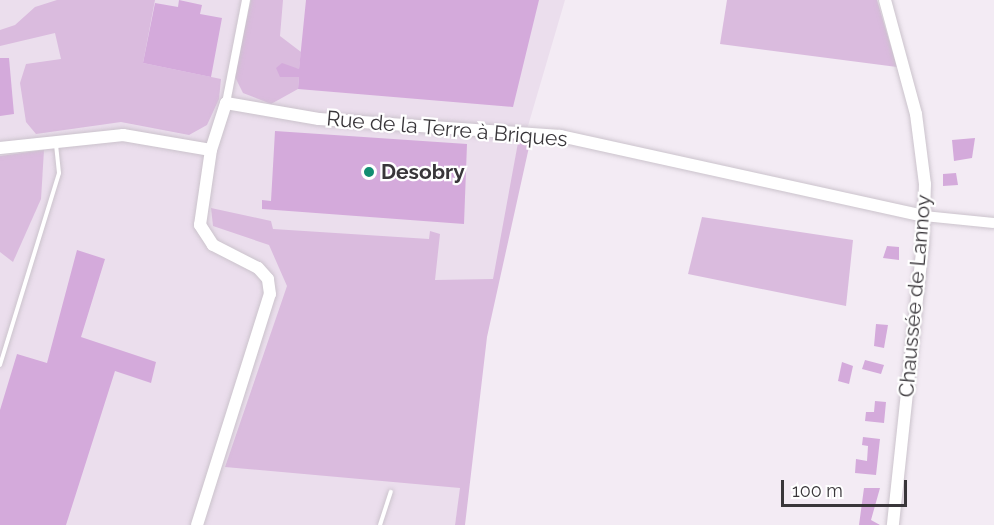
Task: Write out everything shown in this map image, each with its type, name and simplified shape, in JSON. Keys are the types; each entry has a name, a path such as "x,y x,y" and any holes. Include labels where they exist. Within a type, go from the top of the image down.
{"main road":[{"name":"Chaussée de Lannoy","path":"885,0 916,114 925,184 924,216 893,525"},
{"path":"197,525 270,294 267,279 258,268 213,245 200,225 211,150 225,103"},
{"name":"Rue de la Terre à Briques","path":"225,103 319,119 560,136 924,216"},
{"path":"0,148 138,135 211,150"}],"street":[{"path":"225,103 246,0"},
{"path":"924,216 994,223"}],"lane":[{"path":"0,365 59,173 56,142"},
{"path":"380,525 391,492"}],"shaded area":[{"path":"0,0 565,0 528,126 519,137 455,525 0,525"},
{"path":"57,0 155,0 143,63 221,79 219,99 207,125 189,135 121,122 36,134 26,122 20,83 26,64 61,59 55,33 0,46 0,30 15,25 35,7"},
{"path":"251,0 283,0 280,36 301,52 299,69 292,68 299,77 298,89 271,104 243,93 234,75"},
{"path":"727,0 877,0 897,67 720,44"},
{"path":"519,137 531,138 487,337 465,525 455,525 460,488 225,467 287,286 269,245 213,226 211,208 271,221 273,229 429,239 430,231 440,234 435,280 493,279"},
{"path":"44,150 41,199 13,262 0,252 0,156"},
{"path":"702,217 853,240 846,306 688,274"}],"building":[{"path":"179,0 202,5 200,14 222,18 211,77 143,63 155,3 178,7"},
{"path":"306,0 539,0 513,107 298,89 299,77 280,77 276,68 282,63 299,69"},
{"path":"0,58 9,58 14,114 0,116"},
{"name":"Desobry","path":"275,131 467,144 464,224 262,209 262,200 271,201"},
{"path":"975,138 972,158 954,161 952,140"},
{"path":"956,173 958,185 943,186 943,174"},
{"path":"887,246 899,247 899,260 883,258"},
{"path":"77,250 105,259 81,337 156,362 151,383 115,371 66,525 0,525 0,410 17,354 47,363"},
{"path":"876,324 888,325 884,348 874,346"},
{"path":"865,360 884,365 881,374 862,369"},
{"path":"842,362 853,366 849,384 838,381"},
{"path":"875,401 886,402 884,423 865,421 866,412 874,412"},
{"path":"863,437 880,439 876,475 855,473 856,459 867,461 868,446 862,445"},
{"path":"864,488 880,488 871,520 880,525 859,525"}],"place":[{"name":"Desobry","path":"369,172"}]}
